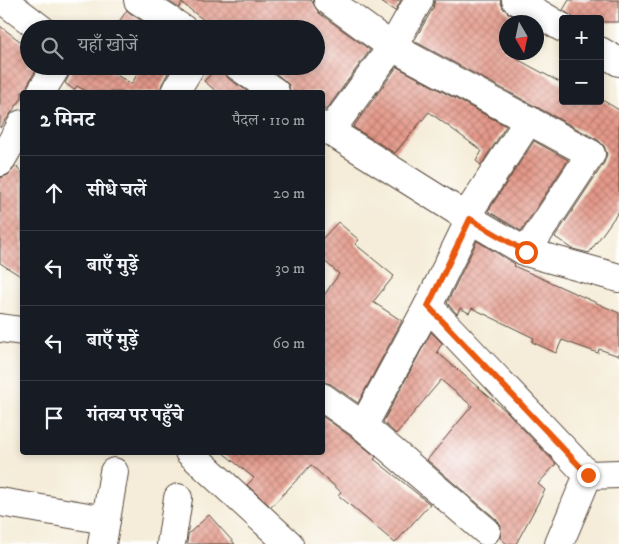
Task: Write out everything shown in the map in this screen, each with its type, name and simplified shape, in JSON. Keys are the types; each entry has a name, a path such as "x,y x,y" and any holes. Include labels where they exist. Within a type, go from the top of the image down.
{"street":[{"path":"3,0 29,20"},
{"path":"138,0 169,20"},
{"path":"328,0 392,47 590,154 526,252"},
{"path":"419,0 392,47 326,128 468,218 526,252 619,278"},
{"path":"516,0 559,26"},
{"path":"604,53 619,62"},
{"path":"176,90 185,75"},
{"path":"251,75 272,90"},
{"path":"363,426 428,306 468,218 529,120"},
{"path":"0,162 20,127"},
{"path":"428,306 588,475 619,474"},
{"path":"0,328 20,331"},
{"path":"325,399 363,426 486,531"},
{"path":"192,455 289,544"},
{"path":"0,502 104,532 114,472"},
{"path":"558,544 588,475"},
{"path":"171,544 178,498"}],"building":[{"path":"167,0 311,0 319,13 370,50 326,110 325,90 290,90 289,85 278,75 325,75 325,20 204,20 182,3 179,8"},
{"path":"378,0 401,0 395,11"},
{"path":"435,0 500,0 503,8 511,15 499,15 499,60 519,60 559,82 559,105 604,105 604,101 619,110 619,211 589,253 573,249 555,237 604,163 607,154 604,146 598,140 414,41 433,8"},
{"path":"569,0 619,0 619,22 604,22 604,15 570,15 563,10"},
{"path":"127,10 140,20 120,20"},
{"path":"0,26 20,41 20,75 33,75 26,90 20,90 20,101 0,128"},
{"path":"397,67 506,126 481,165 476,161 482,151 429,112 395,153 353,127"},
{"path":"69,75 116,75 132,84 136,75 167,75 160,90 84,90 77,86 74,90 65,83"},
{"path":"210,75 226,75 246,90 215,90 204,81"},
{"path":"534,141 568,160 521,231 488,211"},
{"path":"16,166 20,170 20,276 0,263 0,178 8,175"},
{"path":"338,222 359,240 355,244 394,276 373,302 402,321 358,403 331,384 325,383 325,294 339,274 325,262 325,236"},
{"path":"477,241 515,264 514,266 619,313 619,356 599,349 598,353 562,340 556,353 532,342 534,338 472,308 469,313 460,308 457,314 447,303"},
{"path":"431,332 442,343 437,352 507,412 556,464 538,484 545,490 516,544 507,544 500,538 501,526 496,519 427,460 472,406 441,380 396,434 383,422"},
{"path":"325,418 353,438 376,457 374,459 430,504 395,543 338,495 341,492 311,465 271,507 247,485 254,478 226,455 325,455"},
{"path":"209,515 235,544 187,544 188,534"}],"route":[{"path":"526,252 470,219 428,306 588,475"}]}
